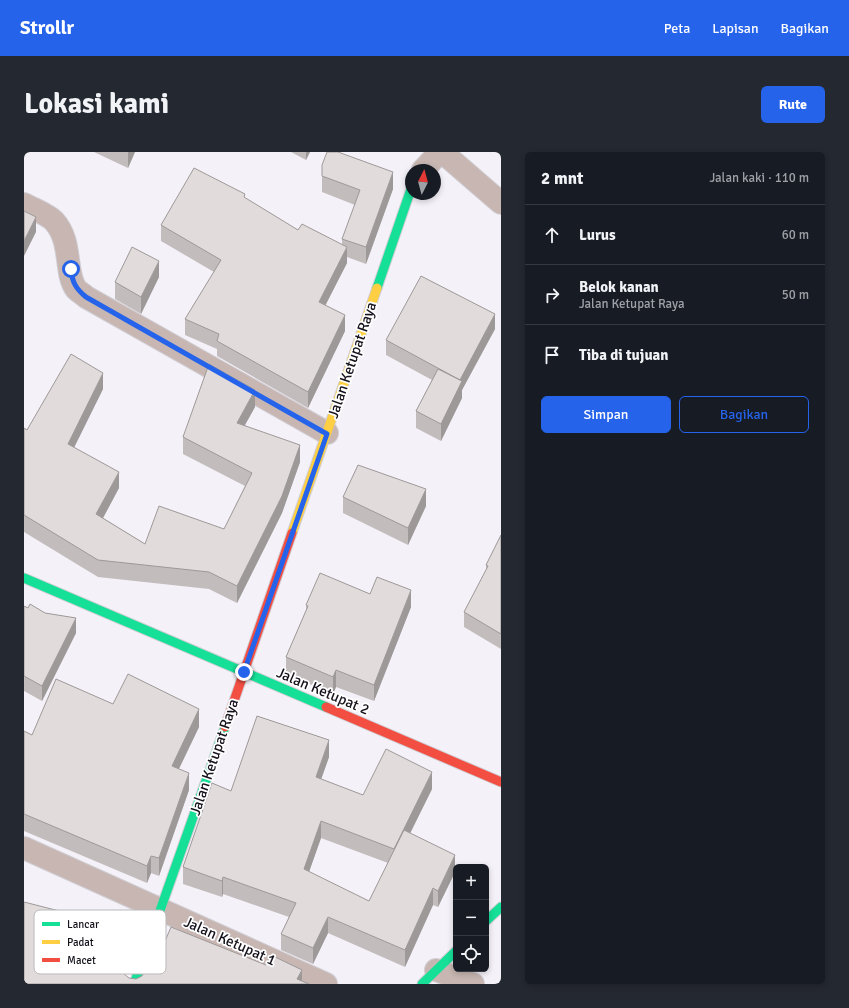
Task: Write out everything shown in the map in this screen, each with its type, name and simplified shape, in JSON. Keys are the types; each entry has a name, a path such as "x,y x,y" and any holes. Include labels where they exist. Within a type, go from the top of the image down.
{"street":[{"path":"429,164 441,152 501,203"},
{"name":"Jalan Ketupat Raya","path":"160,910 407,200"},
{"path":"24,204 53,220 60,229 69,256 72,279 77,290 86,297 327,434"},
{"name":"Jalan Ketupat 2","path":"24,578 501,782"},
{"name":"Jalan Ketupat 1","path":"24,848 160,910"},
{"path":"489,918 501,907"},
{"name":"Jalan Ketupat 1","path":"166,913 326,984"},
{"path":"429,977 453,954"},
{"name":"Jalan Ketupat Raya","path":"134,984 138,974"},
{"path":"429,977 473,984"}],"building":[{"path":"327,152 338,152 393,172 366,247 342,239 360,190 322,176 322,165"},
{"path":"194,168 245,194 244,197 298,230 302,224 347,247 319,302 345,315 308,392 217,341 219,334 185,319 221,260 161,225"},
{"path":"24,211 36,217 24,241"},
{"path":"132,247 159,261 141,297 115,282"},
{"path":"421,276 495,314 460,380 386,340"},
{"path":"71,354 103,373 68,444 119,472 96,514 145,544 159,506 224,529 252,473 183,437 209,364 255,390 237,423 300,445 282,496 237,586 209,572 98,560 24,515 24,428 27,430"},
{"path":"438,369 462,381 441,424 416,411"},
{"path":"358,465 426,489 408,528 343,497"},
{"path":"501,535 501,634 464,612 488,566 486,565"},
{"path":"320,573 370,594 377,577 411,590 374,685 336,670 333,677 286,657 308,606 306,605"},
{"path":"30,604 45,613 76,618 42,686 24,676 24,606 28,608"},
{"path":"128,674 199,709 172,766 189,773 159,858 151,856 147,866 24,814 24,731 32,735 56,679 113,704"},
{"path":"257,716 329,740 316,777 363,795 386,749 432,772 394,849 321,821 304,869 369,901 404,830 455,855 438,891 433,888 405,950 328,917 313,948 281,934 296,903 223,877 222,881 183,867 212,783 231,791"},
{"path":"24,902 55,910 34,910 34,974 124,974 129,978 136,979 143,974 166,974 166,939 171,927 266,965 271,955 302,970 297,979 309,984 24,984"}],"traffic: fast":[{"path":"377,288 407,200"},
{"path":"24,578 326,707"},
{"path":"160,910 225,727"},
{"path":"489,918 501,907"},
{"path":"422,984 453,954"},
{"path":"134,984 138,974"}],"traffic: slow":[{"path":"292,533 377,288"}],"traffic: jam":[{"path":"225,727 292,533"},
{"path":"326,707 501,782"}],"route":[{"path":"71,269 72,279 77,290 86,297 327,434 244,672"}]}
